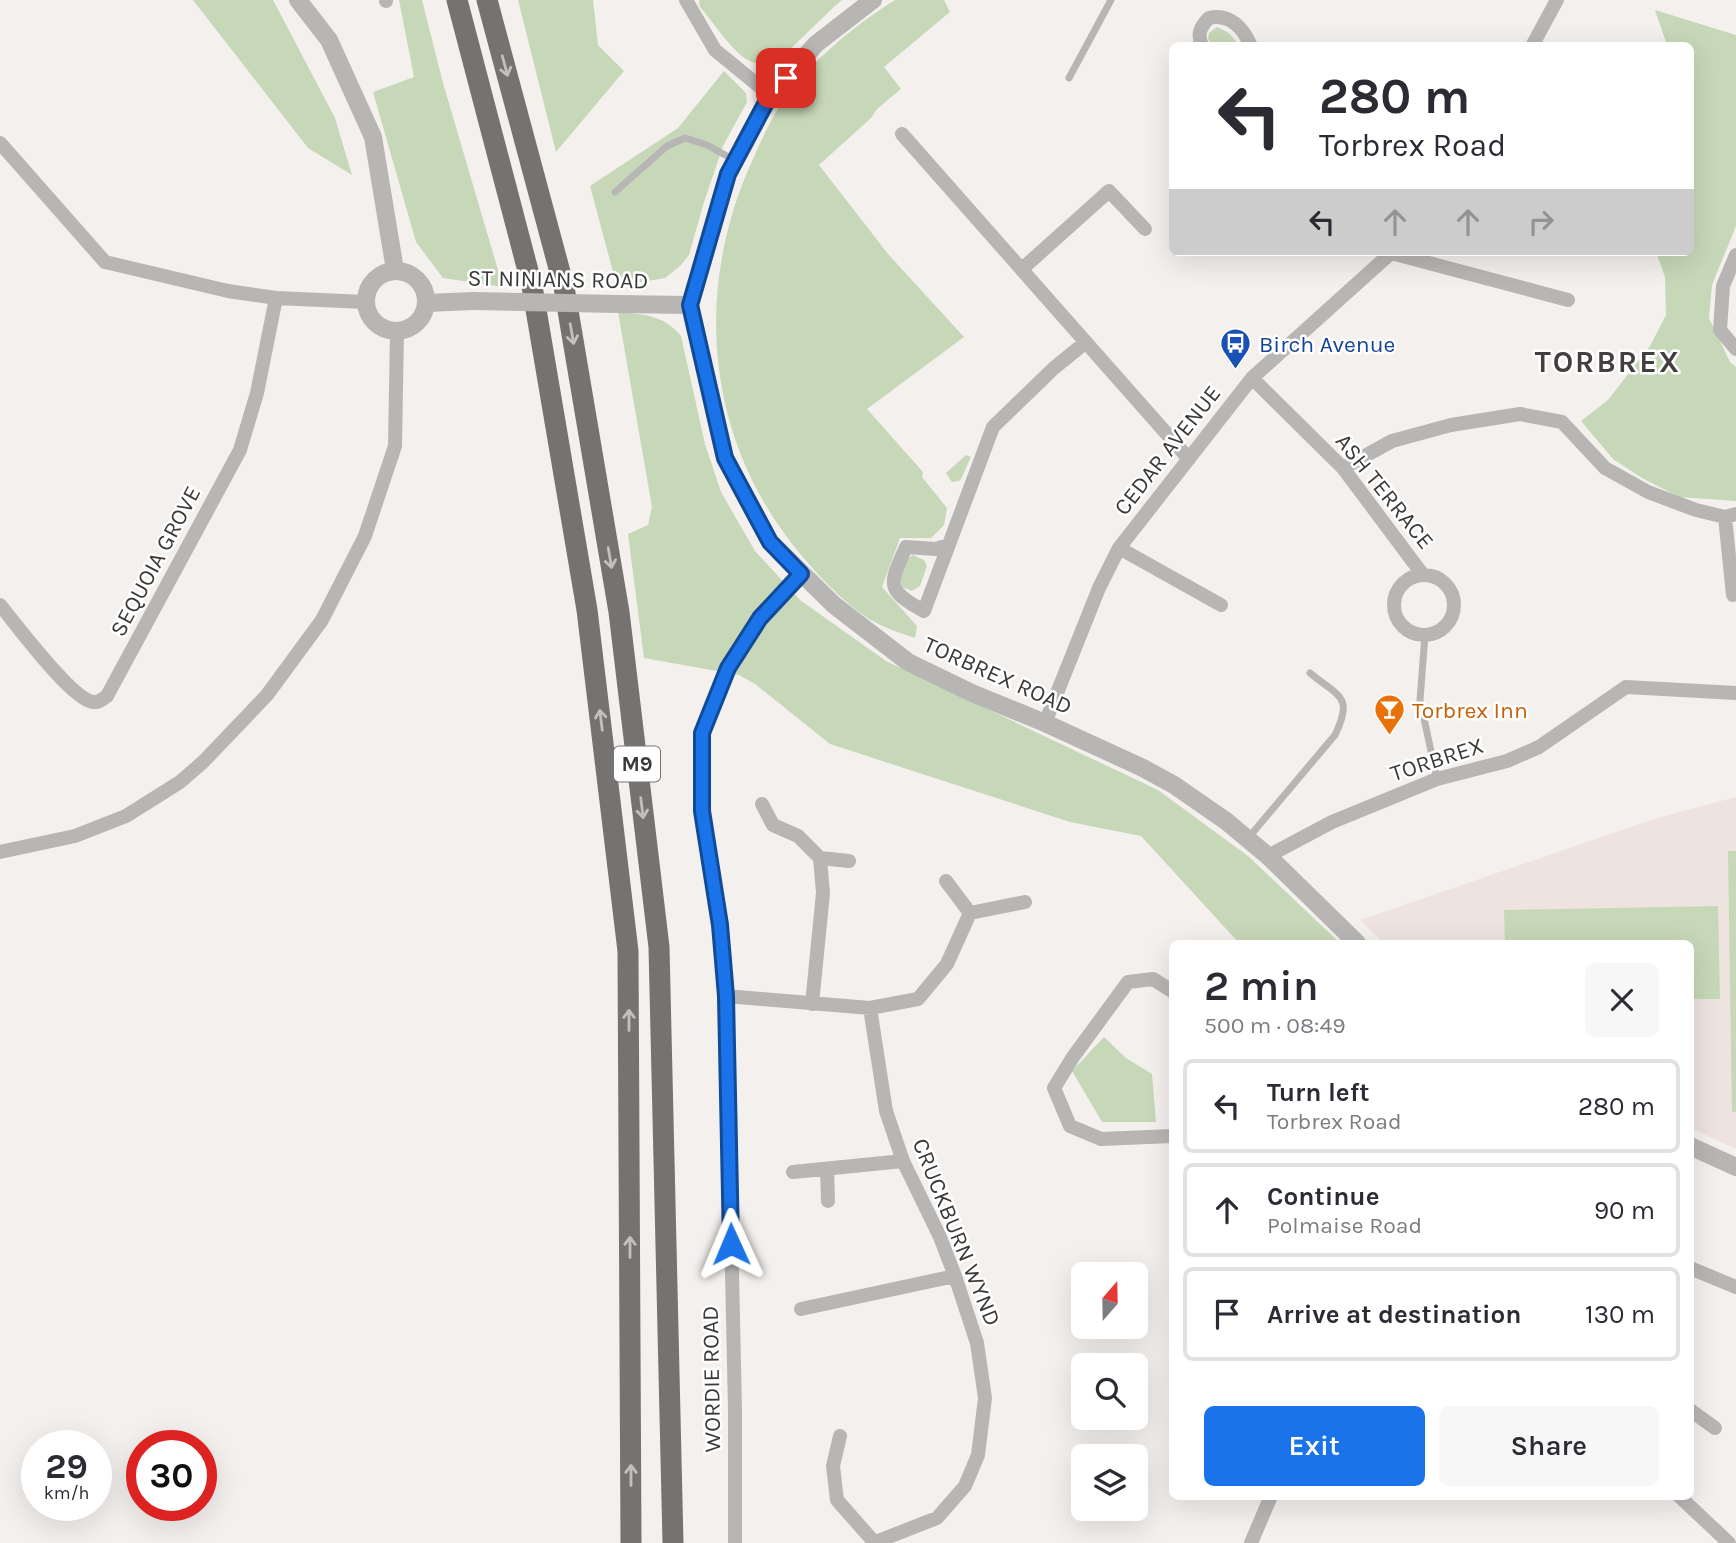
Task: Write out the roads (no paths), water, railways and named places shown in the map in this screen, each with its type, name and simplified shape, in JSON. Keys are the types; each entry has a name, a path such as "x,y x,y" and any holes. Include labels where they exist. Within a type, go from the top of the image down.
{"highway":[{"name":"M9","path":"457,0 532,286 587,610 628,951 631,1543"},
{"name":"M9","path":"487,0 564,287 622,639 659,947 673,1543"}],"street":[{"path":"298,0 329,40 373,137 395,270"},
{"path":"686,0 715,50 770,95"},
{"path":"690,305 728,174 770,95 816,44 873,0"},
{"path":"1534,42 1555,1"},
{"path":"1201,42 1200,29 1209,18 1220,17 1240,27 1249,42"},
{"path":"902,134 1189,459"},
{"path":"0,143 105,262 276,299 365,302"},
{"path":"1022,270 1109,191 1145,229"},
{"path":"1736,255 1723,286 1720,330 1736,349"},
{"name":"CEDAR AVENUE","path":"1045,723 1099,588 1119,548 1252,378 1387,256"},
{"path":"1406,256 1568,300"},
{"path":"395,270 405,271 421,284 426,303 424,312 414,325 397,331 388,330 372,320 365,302 370,284 385,272 395,270"},
{"name":"SEQUOIA GROVE","path":"0,604 60,678 90,702 97,703 107,696 240,450 257,393 276,299"},
{"name":"ST NINIANS ROAD","path":"426,303 474,301 690,305"},
{"name":"TORBREX ROAD","path":"690,305 725,458 770,542 801,574 834,605 908,662 1143,768 1174,785 1226,821 1268,856 1354,940"},
{"path":"0,852 75,836 126,816 170,789 203,762 267,695 322,620 365,536 395,446 397,331"},
{"path":"948,545 936,549 906,547 892,578 895,589 906,601 924,611 993,427 1054,368 1086,342"},
{"name":"ASH TERRACE","path":"1252,378 1343,468 1423,575"},
{"path":"1343,468 1392,441 1451,425 1520,414 1562,422 1605,468 1648,492 1696,510 1731,515 1733,595"},
{"path":"1119,548 1221,606"},
{"name":"WORDIE ROAD","path":"735,1543 735,1410 726,996 720,925 702,811 702,733 728,668 760,618 801,574"},
{"path":"1423,575 1432,576 1446,584 1454,608 1447,624 1425,635 1416,634 1401,623 1394,606 1395,597 1406,581 1423,575"},
{"name":"TORBREX","path":"1268,856 1332,822 1437,779 1507,761 1539,747 1626,687 1736,693"},
{"path":"762,804 773,825 798,836 820,858 849,861"},
{"path":"812,1004 823,893 820,858"},
{"path":"946,881 971,913"},
{"path":"971,913 1024,902"},
{"path":"726,996 870,1008 918,999 947,964 971,913"},
{"path":"1169,989 1153,979 1128,982 1073,1057 1054,1088 1070,1126 1101,1139 1169,1136"},
{"name":"CRUCKBURN WYND","path":"870,1008 886,1111 903,1161 940,1237 955,1276 977,1343 985,1398 978,1455 965,1486 937,1518 874,1542"},
{"path":"1694,1148 1736,1167"},
{"path":"793,1172 903,1161"},
{"path":"827,1169 828,1201"},
{"path":"1694,1270 1736,1287"},
{"path":"801,1309 955,1276"},
{"path":"1694,1413 1715,1428"},
{"path":"840,1436 833,1466 836,1500 874,1542"},
{"path":"1251,1543 1269,1500"},
{"path":"1683,1500 1729,1543"}],"lane":[{"path":"1069,78 1111,0"},
{"path":"615,192 667,146 685,138 707,145 735,161"},
{"path":"1425,635 1420,700 1437,779"},
{"path":"1247,839 1335,735 1343,718 1343,703 1310,673"}],"place":[{"name":"Birch Avenue","path":"1236,371"},
{"name":"Torbrex Inn","path":"1389,737"}],"district":[{"name":"TORBREX","path":"1608,362"}]}
